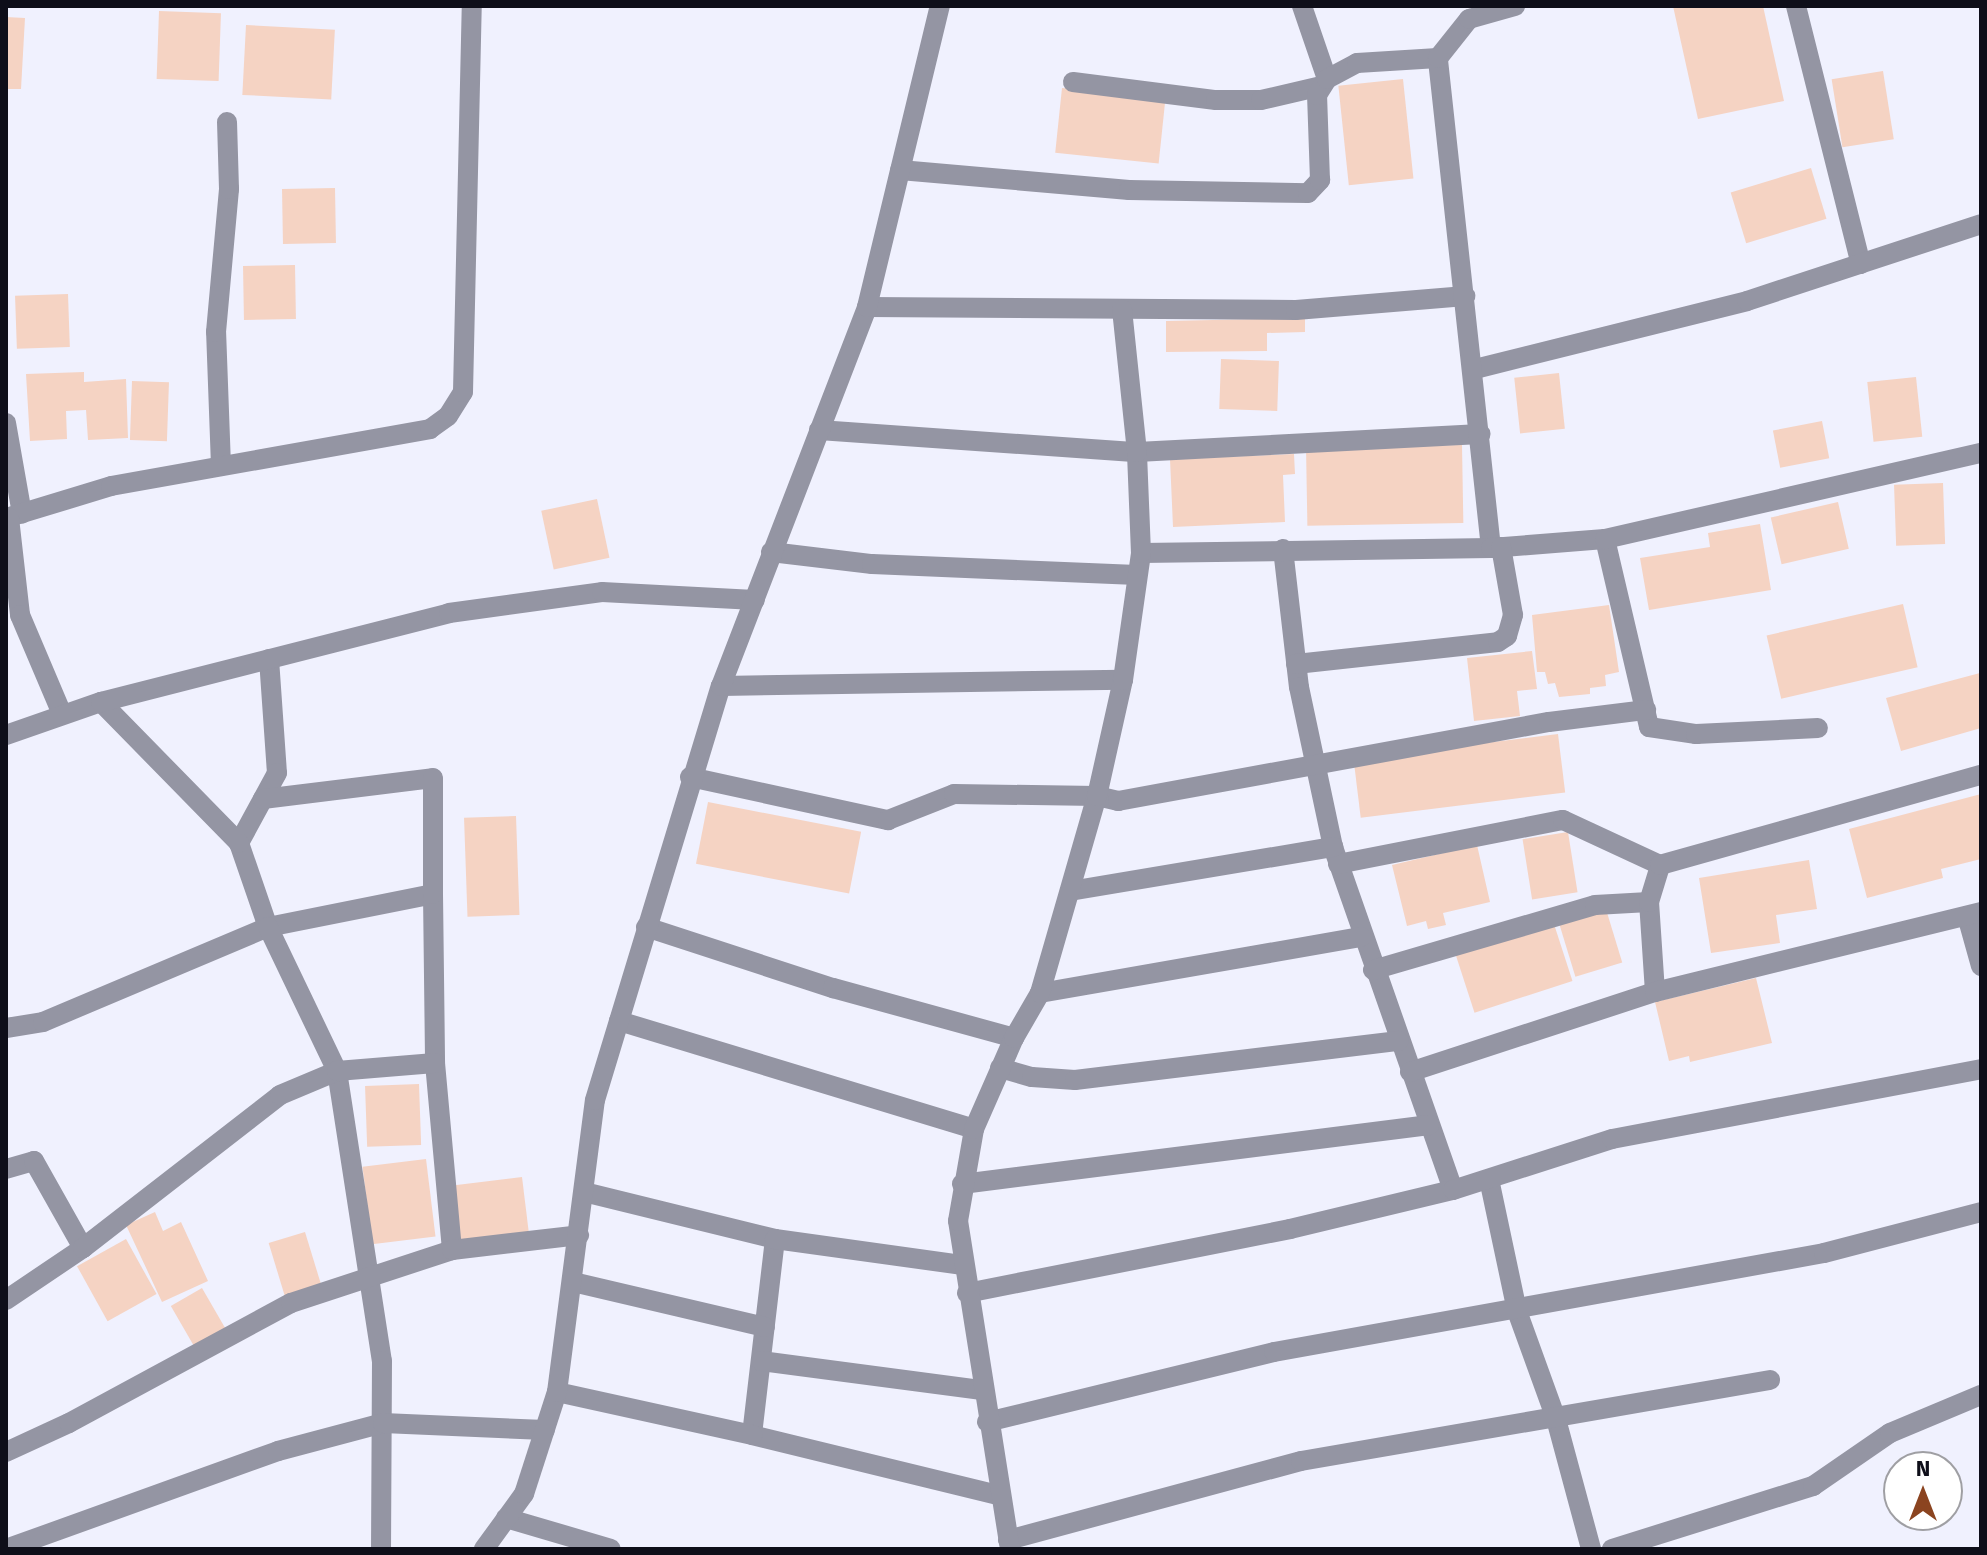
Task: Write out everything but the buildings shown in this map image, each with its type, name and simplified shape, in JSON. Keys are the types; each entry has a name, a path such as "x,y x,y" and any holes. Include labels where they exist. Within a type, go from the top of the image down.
{"street":[{"path":"12,517 111,486 430,429 457,405 464,364 472,6"},
{"path":"484,1549 524,1494 557,1392 595,1100 690,777 721,686 867,307 940,6"},
{"path":"900,170 1129,190 1308,193 1320,180 1317,95 1324,82 1302,6"},
{"path":"1296,664 1498,642 1507,636 1513,615 1496,548 1438,58 1469,19 1515,6"},
{"path":"1796,6 1861,264"},
{"path":"1073,82 1216,100 1261,100 1324,82 1357,63 1438,58"},
{"path":"221,466 216,332 229,189 227,122"},
{"path":"1475,369 1747,301 1981,224"},
{"path":"867,307 1296,310 1465,296"},
{"path":"1122,310 1137,452 1141,553 1123,680 1097,796 1040,993 1014,1038 974,1129 962,1184 963,1265 998,1495 1009,1544 1301,1461 1770,1380"},
{"path":"6,423 20,615 62,714"},
{"path":"819,430 1137,452 1481,434"},
{"path":"1141,553 1496,548 1605,539 1981,453"},
{"path":"1605,539 1649,727 1663,732 1818,728"},
{"path":"1283,549 1296,664 1313,764 1336,856 1361,937 1453,1190"},
{"path":"771,552 872,564 1137,575"},
{"path":"6,735 101,702 449,613 602,592 755,600"},
{"path":"239,843 277,773 269,659"},
{"path":"721,686 1123,680"},
{"path":"101,702 239,843 268,927 337,1071 382,1361 381,1549"},
{"path":"690,777 888,820 954,794 1097,796 1118,801 1313,764 1646,710"},
{"path":"1070,891 1336,856 1563,820 1660,865 1981,775"},
{"path":"263,799 433,778 435,1063 452,1250"},
{"path":"1655,992 1649,902 1660,865"},
{"path":"6,1028 43,1022 268,927 433,894"},
{"path":"1373,970 1595,905 1649,902"},
{"path":"1410,1072 1655,992 1974,914 1981,966"},
{"path":"646,927 833,988 1014,1038"},
{"path":"1040,993 1361,937"},
{"path":"619,1021 974,1129"},
{"path":"1000,1068 1032,1077 1075,1080 1399,1041"},
{"path":"6,1300 83,1248 280,1095 337,1071 435,1063"},
{"path":"967,1293 1290,1229 1453,1190 1612,1139 1981,1069"},
{"path":"962,1184 1429,1125"},
{"path":"6,1169 34,1161 83,1248"},
{"path":"1489,1179 1517,1311 1556,1419 1591,1549"},
{"path":"584,1192 775,1239 963,1265"},
{"path":"987,1422 1274,1352 1517,1311 1824,1253 1981,1212"},
{"path":"6,1452 69,1423 291,1303 368,1274 452,1250 579,1235"},
{"path":"752,1435 775,1239"},
{"path":"573,1282 765,1327"},
{"path":"761,1361 982,1390"},
{"path":"557,1392 752,1435 998,1495"},
{"path":"1612,1549 1813,1486 1890,1433 1981,1395"},
{"path":"6,1549 278,1451 383,1423 545,1430"},
{"path":"506,1518 611,1549"}]}
